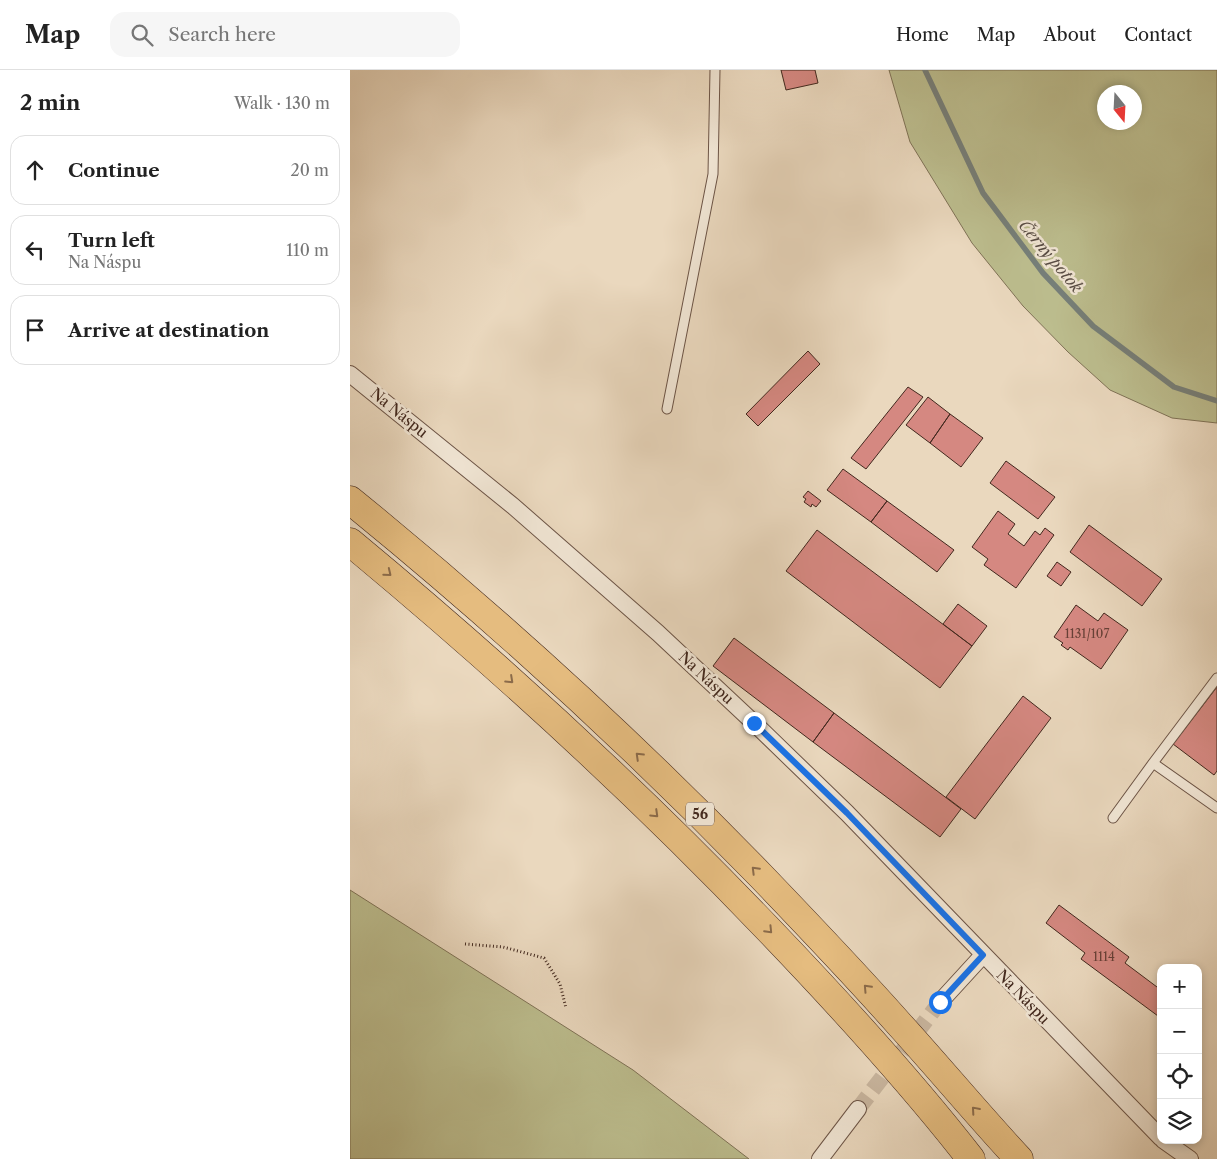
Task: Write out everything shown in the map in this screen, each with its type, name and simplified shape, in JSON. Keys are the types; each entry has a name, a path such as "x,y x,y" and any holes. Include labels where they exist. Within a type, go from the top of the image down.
{"highway":[{"name":"56","path":"350,500 518,644 599,717 682,796 761,876 900,1024 1012,1153"},
{"name":"56","path":"350,542 498,669 657,817 809,971 939,1118 971,1159"}],"street":[{"name":"Na Náspu","path":"350,374 513,506 658,633 754,723 847,813 1157,1135"},
{"path":"940,1002 983,955"},
{"path":"820,1159 858,1110"},
{"name":"Na Náspu","path":"1169,1144 1190,1159"}],"lane":[{"path":"667,409 713,174 715,70"},
{"path":"1113,818 1217,678"},
{"path":"1153,763 1217,808"}],"path":[{"path":"466,944 504,947 544,958 560,984 566,1008"}],"green space":[{"path":"889,70 1217,70 1217,423 1172,418 1110,390 1068,352 1023,306 972,243 910,142"},
{"path":"350,890 633,1070 749,1159 350,1159"}],"building":[{"path":"781,70 815,70 818,83 786,90"},
{"path":"808,351 820,364 758,426 746,414"},
{"path":"908,387 923,397 866,469 851,458"},
{"path":"928,397 950,414 930,443 906,425"},
{"path":"950,414 983,438 961,467 930,443"},
{"path":"1006,461 1055,497 1038,519 990,483"},
{"path":"843,469 887,501 871,522 827,490"},
{"path":"808,491 821,501 816,507 812,504 811,507 804,502 806,499 803,497"},
{"path":"887,501 954,550 937,572 871,522"},
{"path":"998,511 1015,524 1008,534 1024,546 1035,531 1040,535 1045,528 1054,535 1016,588 984,565 988,559 972,547"},
{"path":"1089,525 1162,579 1142,606 1070,552"},
{"path":"817,530 972,646 940,688 786,571"},
{"path":"1057,562 1071,572 1061,586 1047,576"},
{"path":"958,604 987,626 972,646 943,624"},
{"path":"1076,605 1098,621 1104,613 1128,630 1101,669 1070,647 1068,650 1061,645 1063,643 1054,637"},
{"path":"734,638 834,713 813,742 713,666"},
{"path":"1217,687 1217,771 1214,775 1173,744"},
{"path":"1023,696 1051,718 975,819 946,797"},
{"path":"834,713 961,809 940,837 813,742"},
{"path":"1059,905 1129,957 1125,963 1157,987 1157,1015 1081,959 1085,953 1046,923"}],"waterway":[{"name":"Černý potok","path":"925,70 983,193 1043,273 1093,326 1174,387 1217,401"}],"tunnel":[{"path":"858,1109 940,1002"}],"route":[{"path":"754,723 847,813 983,955 940,1002"}]}
